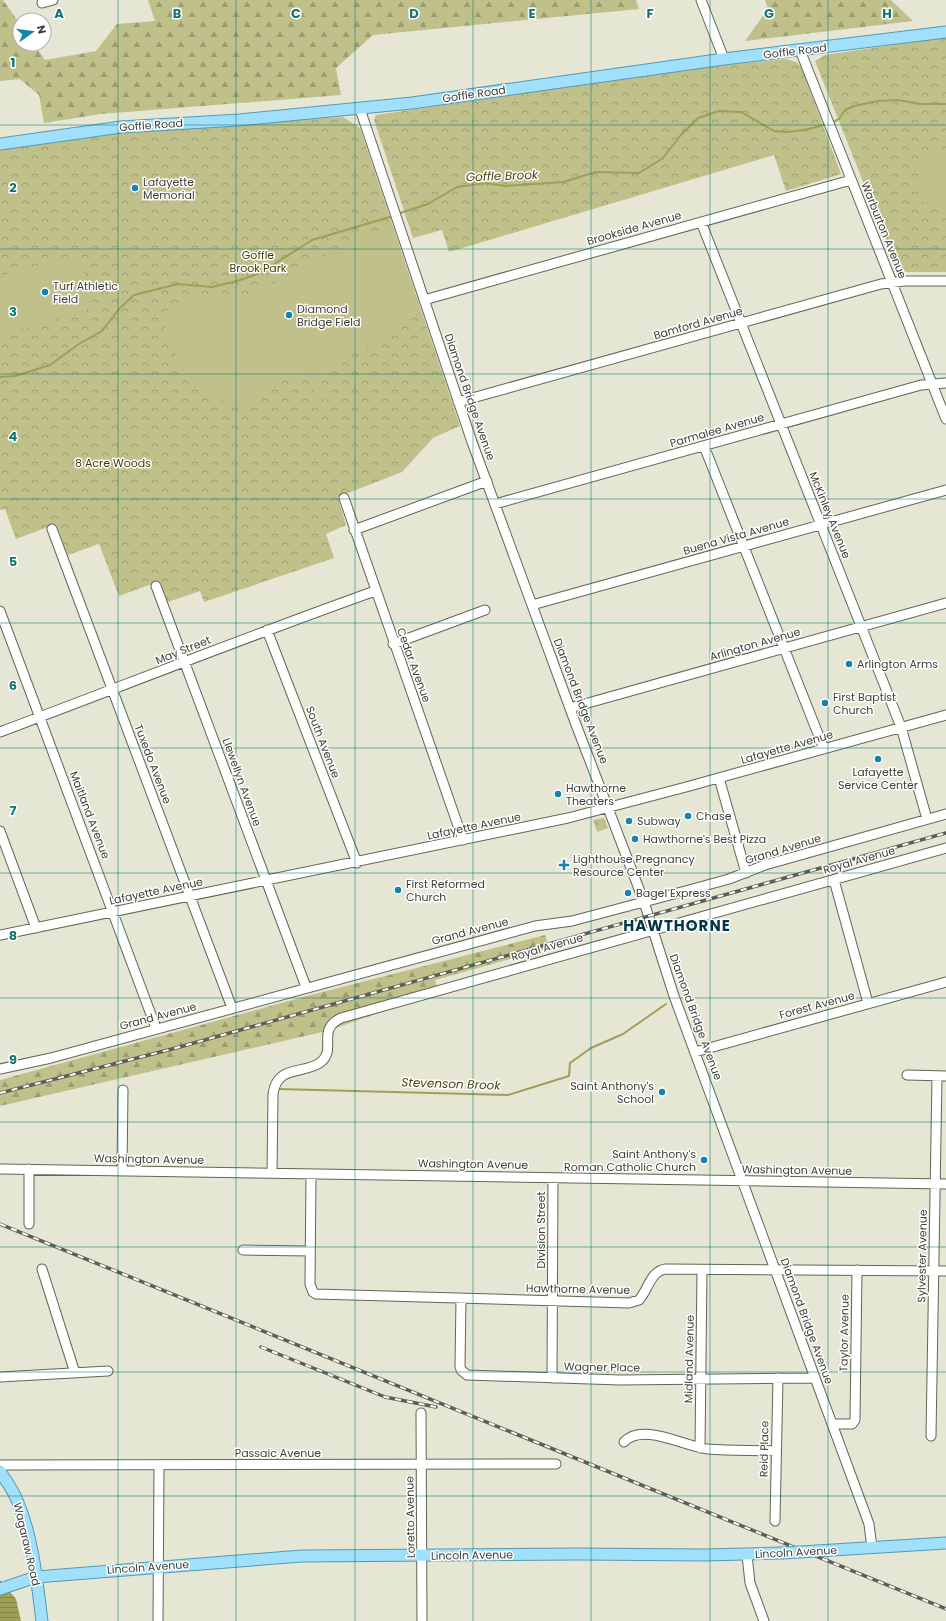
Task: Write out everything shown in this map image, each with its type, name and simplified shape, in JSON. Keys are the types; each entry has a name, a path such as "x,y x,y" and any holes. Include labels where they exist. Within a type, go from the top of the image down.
{"main road":[{"name":"Goffle Road","path":"0,144 121,127 239,120 360,109 724,59 946,32"},
{"name":"Wagaraw Road","path":"0,1471 21,1509 36,1577 42,1621"},
{"name":"Lincoln Avenue","path":"0,1589 13,1583 36,1577 302,1556 747,1555 946,1543"}],"street":[{"path":"42,4 53,0"},
{"path":"701,0 724,59"},
{"name":"Warburton Avenue","path":"800,50 946,419"},
{"name":"Diamond Bridge Avenue","path":"360,109 458,402 532,606 644,902 695,1052 869,1524 872,1548"},
{"name":"Brookside Avenue","path":"424,300 851,180"},
{"name":"McKinley Avenue","path":"702,222 901,727 927,819"},
{"name":"Bamford Avenue","path":"458,402 892,282 946,281"},
{"name":"Parmalee Avenue","path":"495,504 932,383 946,383"},
{"path":"704,446 824,749"},
{"path":"354,530 487,481"},
{"name":"Buena Vista Avenue","path":"532,606 946,490"},
{"name":"Cedar Avenue","path":"344,498 393,644 463,840"},
{"name":"Tuxedo Avenue","path":"52,529 232,1008"},
{"name":"Llewellyn Avenue","path":"156,586 306,987"},
{"name":"May Street","path":"0,732 267,630 375,591"},
{"name":"Arlington Avenue","path":"570,708 946,603"},
{"path":"393,644 485,610"},
{"name":"Maitland Avenue","path":"0,611 156,1028"},
{"name":"South Avenue","path":"267,630 357,863"},
{"name":"Lafayette Avenue","path":"0,935 357,863 609,808 946,715"},
{"path":"719,778 746,873"},
{"name":"Grand Avenue","path":"0,1069 51,1058 306,987 535,926 572,921 644,902 729,879 765,865 946,814"},
{"path":"0,831 36,928"},
{"name":"Royal Avenue","path":"272,1173 273,1094 275,1084 285,1074 312,1066 324,1058 328,1049 327,1032 335,1021 360,1012 946,848"},
{"path":"834,880 868,1004"},
{"name":"Forest Avenue","path":"695,1052 946,982"},
{"path":"907,1075 941,1076"},
{"name":"Sylvester Avenue","path":"931,1436 935,1184 941,1076"},
{"path":"122,1171 123,1090"},
{"name":"Washington Avenue","path":"0,1168 946,1184"},
{"path":"29,1169 29,1224"},
{"name":"Hawthorne Avenue","path":"311,1174 310,1284 313,1292 316,1294 629,1303 639,1300 643,1296 654,1275 661,1269 946,1272"},
{"name":"Division Street","path":"552,1378 553,1178"},
{"path":"243,1250 310,1251"},
{"path":"42,1269 75,1373"},
{"name":"Midland Avenue","path":"700,1448 702,1270"},
{"name":"Taylor Avenue","path":"832,1424 852,1424 855,1420 857,1270"},
{"name":"Wagner Place","path":"461,1299 460,1366 463,1373 472,1376 620,1380 815,1378"},
{"path":"0,1377 108,1371"},
{"name":"Reid Place","path":"774,1521 778,1378"},
{"name":"Loretto Avenue","path":"421,1413 423,1555 422,1621"},
{"path":"624,1442 632,1436 653,1435 700,1448 776,1451"},
{"name":"Passaic Avenue","path":"0,1465 556,1464"},
{"path":"158,1621 159,1465"},
{"path":"747,1555 750,1583 764,1621"}],"green space":[{"path":"0,0 3,0 12,13 12,52 40,52 45,60 96,51 117,24 155,21 148,0 636,0 639,9 373,35 336,68 341,95 101,114 44,123 39,95 20,79 0,81"},
{"path":"765,0 891,0 913,21 745,41 768,9"},
{"path":"946,37 946,272 906,272 895,262 815,61 825,55"},
{"path":"786,59 796,62 801,66 841,174 786,191 774,155 449,252 442,230 413,238 374,120 376,115 702,67"},
{"name":"Goffle Brook Park","path":"343,117 360,128 460,426 433,438 402,472 338,497 346,525 326,534 334,558 204,602 200,591 168,602 160,581 119,596 99,544 68,555 56,524 16,539 5,509 0,510 0,150 10,147 126,131"},
{"path":"919,152 946,153 946,203 918,202"},
{"name":"Diamond Bridge Field","path":"393,229 420,308 405,326 330,367 323,373 278,379 249,405 231,403 212,397 187,382 161,319 166,311 199,298 239,297 257,292 357,238"},
{"name":"Turf Athletic Field","path":"79,254 94,308 0,335 0,276"},
{"path":"319,380 333,393 326,401 311,389"},
{"path":"604,818 608,828 597,832 593,820"},
{"path":"545,935 549,948 435,980 439,992 327,1031 0,1106 0,1080 307,996"}],"shaded area":[{"path":"0,1580 16,1599 21,1621 0,1621"}],"waterway":[{"name":"Goffle Brook","path":"831,123 839,119 845,110 854,106 878,101 898,100 920,104 946,104"},
{"name":"Goffle Brook","path":"397,214 428,204 457,187 486,183 505,186 563,182 596,172 639,173 663,158 680,136 698,118 719,111 741,112 774,131 786,132 805,130 827,124"},
{"name":"Goffle Brook","path":"0,377 15,376 50,365 79,344 102,331 119,309 134,295 178,284 212,287 237,281 260,273 312,240 393,216"},
{"name":"Stevenson Brook","path":"278,1089 508,1095 569,1076 570,1063 591,1048 623,1034 666,1004"}],"railway":[{"path":"0,1093 176,1048 946,833"},
{"path":"0,1224 946,1609"},
{"path":"261,1347 385,1397 436,1407"}],"place":[{"name":"Lafayette Memorial","path":"135,188"},
{"name":"Turf Athletic Field","path":"45,292"},
{"name":"Diamond Bridge Field","path":"289,315"},
{"name":"Arlington Arms","path":"849,664"},
{"name":"First Baptist Church","path":"825,703"},
{"name":"Lafayette Service Center","path":"878,759"},
{"name":"Hawthorne Theaters","path":"558,794"},
{"name":"Chase","path":"688,816"},
{"name":"Subway","path":"629,821"},
{"name":"Hawthorne's Best Pizza","path":"635,839"},
{"name":"Lighthouse Pregnancy Resource Center","path":"564,865"},
{"name":"First Reformed Church","path":"398,890"},
{"name":"Bagel Express","path":"628,893"},
{"name":"Saint Anthony's School","path":"662,1092"},
{"name":"Saint Anthony's Roman Catholic Church","path":"704,1160"}],"district":[{"name":"HAWTHORNE","path":"677,926"}],"park label":[{"name":"8 Acre Woods","path":"113,463"}]}
